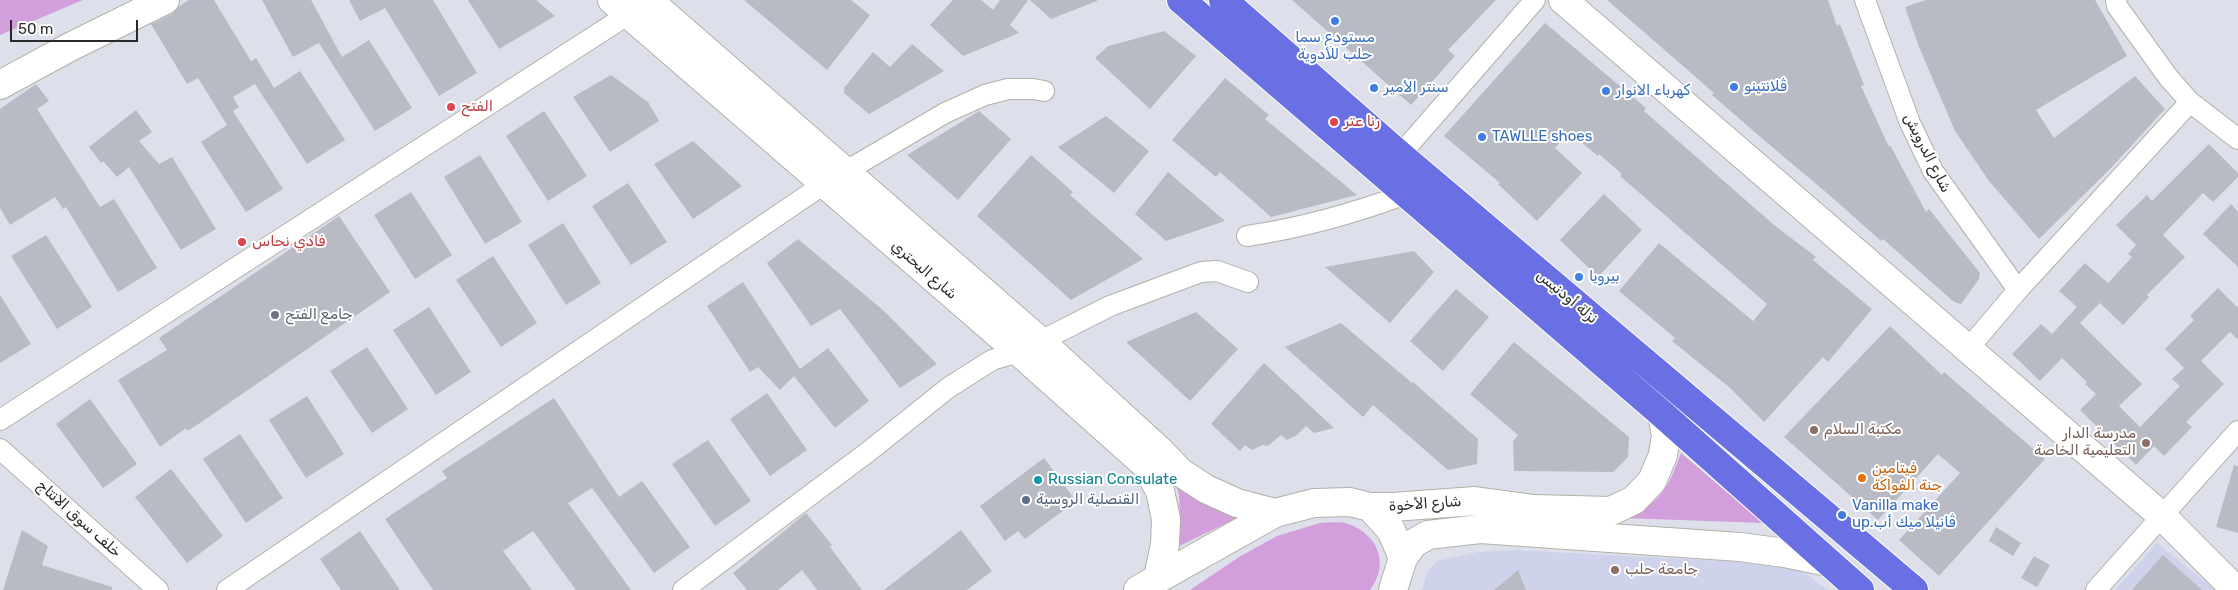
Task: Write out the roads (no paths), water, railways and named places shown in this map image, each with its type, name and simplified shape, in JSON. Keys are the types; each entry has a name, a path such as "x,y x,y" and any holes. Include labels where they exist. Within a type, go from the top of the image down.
{"main road":[{"path":"0,85 70,46 165,0"},
{"path":"1180,0 1662,414 1860,590"},
{"name":"نزلة أودنيس","path":"1222,0 1400,156 1914,590"},
{"path":"1564,0 2162,516 2236,590"},
{"path":"638,3 834,178 1029,347 1180,472 1206,488 1237,503 1275,513"},
{"path":"1029,347 1146,465 1160,491 1166,519 1165,544 1148,584"},
{"name":"شارع الأخوة","path":"1148,584 1275,513 1301,506 1334,502 1370,507 1475,501 1534,509 1612,512 1634,500 1652,481 1663,455 1666,436 1662,414"},
{"path":"1370,507 1391,530 1403,558"},
{"name":"شارع الأخوة","path":"1393,590 1403,558 1414,543 1428,535 1480,529 1740,546 1828,562"}],"street":[{"path":"1400,156 1535,0"},
{"name":"شارع الدرويش","path":"1864,0 1910,123 1933,171 2018,290"},
{"path":"2116,0 2117,6 2168,77 2190,102 2238,139"},
{"path":"0,420 638,3"},
{"path":"227,590 834,178 945,113 985,95 1002,90 1021,88 1044,91"},
{"path":"1968,348 2018,290 2190,102"},
{"path":"1247,236 1279,232 1369,208 1406,194"},
{"path":"683,590 868,452 948,388 992,360 1029,347 1110,306 1201,272 1217,271 1248,282"},
{"path":"2096,590 2238,431"},
{"name":"خلف سوق الانتاج","path":"0,449 158,590"}],"place":[{"name":"مستودع سما حلب للأدوية","path":"1335,21"},
{"name":"ڤلانتينو","path":"1734,87"},
{"name":"سنتر الأمير","path":"1374,88"},
{"name":"كهرباء الانوار","path":"1606,91"},
{"name":"الفتح","path":"451,107"},
{"name":"رنا عتر","path":"1334,122"},
{"name":"TAWLLE shoes","path":"1482,137"},
{"name":"فادي نحاس","path":"242,242"},
{"name":"بيرويا","path":"1579,277"},
{"name":"جامع الفتح","path":"275,315"},
{"name":"مكتبة السلام","path":"1814,430"},
{"name":"مدرسة الدار التعليمية الخاصة","path":"2146,443"},
{"name":"فيتامين جنة الفواكة","path":"1862,478"},
{"name":"Russian Consulate","path":"1038,480"},
{"name":"القنصلية الروسية","path":"1026,500"},
{"name":"Vanilla make up.ڤانيلا ميك أب","path":"1842,515"},
{"name":"جامعة حلب","path":"1615,570"}]}
